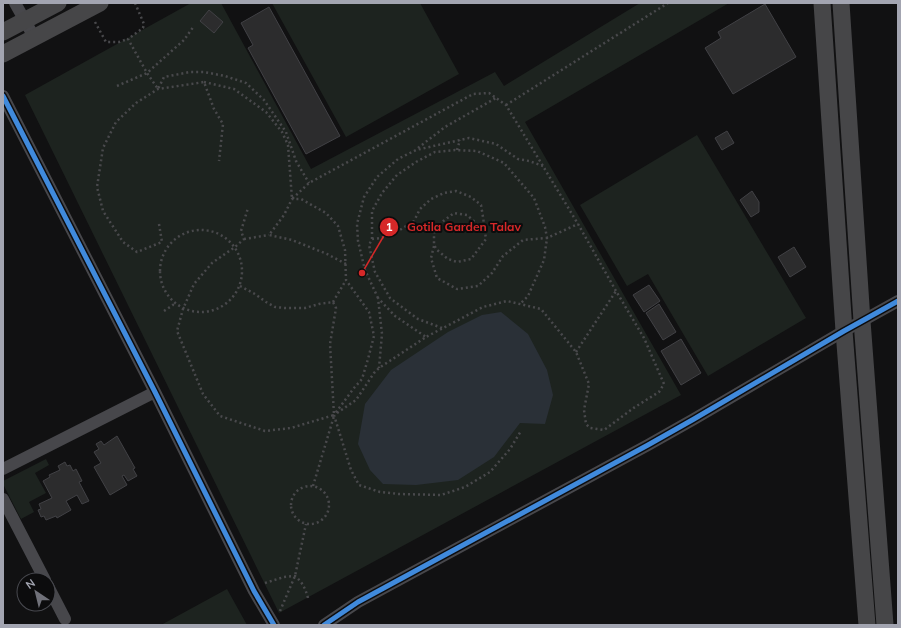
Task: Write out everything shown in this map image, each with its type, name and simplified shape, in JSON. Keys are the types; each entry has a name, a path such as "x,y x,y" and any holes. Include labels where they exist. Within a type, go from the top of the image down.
{"main road":[{"path":"3,32 58,3"},
{"path":"822,3 844,330 867,625"},
{"path":"841,3 862,321 885,625"},
{"path":"3,54 94,6"}],"street":[{"path":"15,3 34,37"},
{"path":"3,96 155,392 254,591 274,625"},
{"path":"325,625 358,602 648,445 844,330 898,301"},
{"path":"3,469 155,392"},
{"path":"3,499 41,572"},
{"path":"56,602 65,619"}],"path":[{"path":"94,6 106,42 119,42 128,39 143,28 144,24 135,3"},
{"path":"506,105 668,3"},
{"path":"117,86 147,73 184,40 194,26"},
{"path":"128,39 147,73 158,89"},
{"path":"158,89 164,76 190,72 204,72 225,76 246,83 264,100 286,132 296,161 309,183"},
{"path":"204,82 214,109 224,124 219,161"},
{"path":"162,242 137,252 122,242 103,211 97,187 103,148 116,122 136,103 158,89 204,82 234,89 266,112 282,132 288,145 292,199"},
{"path":"269,235 284,215 292,199 309,183 473,94 489,93 506,105 544,166 644,338 664,384 659,392 635,407 604,430 590,428 586,424 584,410 589,384 576,352 541,309 507,301 483,307 426,337 379,368 356,400 334,415 291,428 265,431 220,416 203,394 177,331 183,308 194,284 212,263 244,239 269,235 292,240 327,254 346,264"},
{"path":"426,337 395,316 378,298 365,270 358,242 357,224 364,198 377,177 398,159 416,150 445,127 496,98"},
{"path":"416,150 469,138 496,144 518,159 544,166"},
{"path":"457,150 460,140"},
{"path":"442,328 418,318 390,298 375,272 369,245 372,240 372,211 382,193 397,175 416,162 435,152 457,150 477,151 504,163 534,198 545,227 547,238 544,260 528,296 520,304"},
{"path":"372,240 395,233 414,221 420,209 431,199 444,193 456,191 471,197 481,205 486,239 471,259 457,262 448,259 437,250 434,245"},
{"path":"292,199 301,199 326,213 338,226 346,250 346,280 333,302"},
{"path":"244,239 241,231 248,208"},
{"path":"485,231 467,215 454,214 442,222 434,233 434,245 431,258 437,278 457,289 478,286 492,272 503,256 523,240 547,238 578,224"},
{"path":"159,224 162,242 167,248"},
{"path":"201,229 217,232 231,241 240,258 243,270 240,286 232,300 218,309 202,313 183,308 172,301 162,287 160,272 162,256 167,248 172,242 185,233 201,229"},
{"path":"313,486 334,415 362,379 374,336 369,312 346,280"},
{"path":"240,286 275,307 305,308 333,302"},
{"path":"576,352 616,291"},
{"path":"378,298 382,334 379,368"},
{"path":"164,311 174,305 172,301"},
{"path":"333,302 336,308 330,344 334,415 351,470 359,485 380,492 441,495 465,487 490,472 510,449 521,432"},
{"path":"305,486 313,486 320,488 326,493 329,500 329,508 327,515 322,520 315,524 306,524 300,522 294,516 291,510 291,502 293,495 298,489 305,486"},
{"path":"279,613 295,576 306,524"},
{"path":"264,584 284,577 295,576 302,582 308,598"}],"shaded area":[{"path":"191,3 221,3 311,169 495,72 504,86 640,3 729,3 525,122 681,395 279,613 25,95"},
{"path":"272,3 420,3 459,74 346,137"},
{"path":"697,135 806,318 708,376 648,274 627,286 580,205"},
{"path":"501,312 528,334 547,370 553,395 545,424 520,423 494,457 458,480 416,485 383,484 370,470 358,444 365,404 391,370 448,332 482,315"},
{"path":"46,459 49,465 35,473 46,493 29,502 34,512 21,519 3,484 3,481"},
{"path":"227,589 247,625 161,625"}],"building":[{"path":"765,4 796,57 733,94 705,48 721,38 718,32"},
{"path":"269,7 340,136 306,154 248,48 253,45 241,23"},
{"path":"209,10 223,22 214,33 200,21"},
{"path":"727,131 734,143 722,150 715,138"},
{"path":"752,191 759,202 759,212 751,217 740,200"},
{"path":"794,247 806,267 790,277 778,257"},
{"path":"649,285 660,301 644,312 633,295"},
{"path":"659,304 676,332 663,340 646,313"},
{"path":"681,339 701,373 681,385 661,351"},
{"path":"117,436 135,468 133,469 137,476 128,481 124,475 122,476 127,485 110,495 94,467 101,463 94,452 99,449 96,444 101,441 104,445"},
{"path":"65,462 67,466 70,465 73,471 76,469 82,481 79,482 89,501 82,504 77,495 66,501 71,510 57,518 56,516 46,520 44,516 41,517 38,510 41,509 39,504 52,498 43,481 50,477 49,475 60,470 58,466"}],"cycle path":[{"path":"3,96 155,392 254,591 274,625"},
{"path":"324,625 358,602 648,445 898,301"}],"place":[{"name":"Gotila Garden Talav","path":"362,273"}]}
